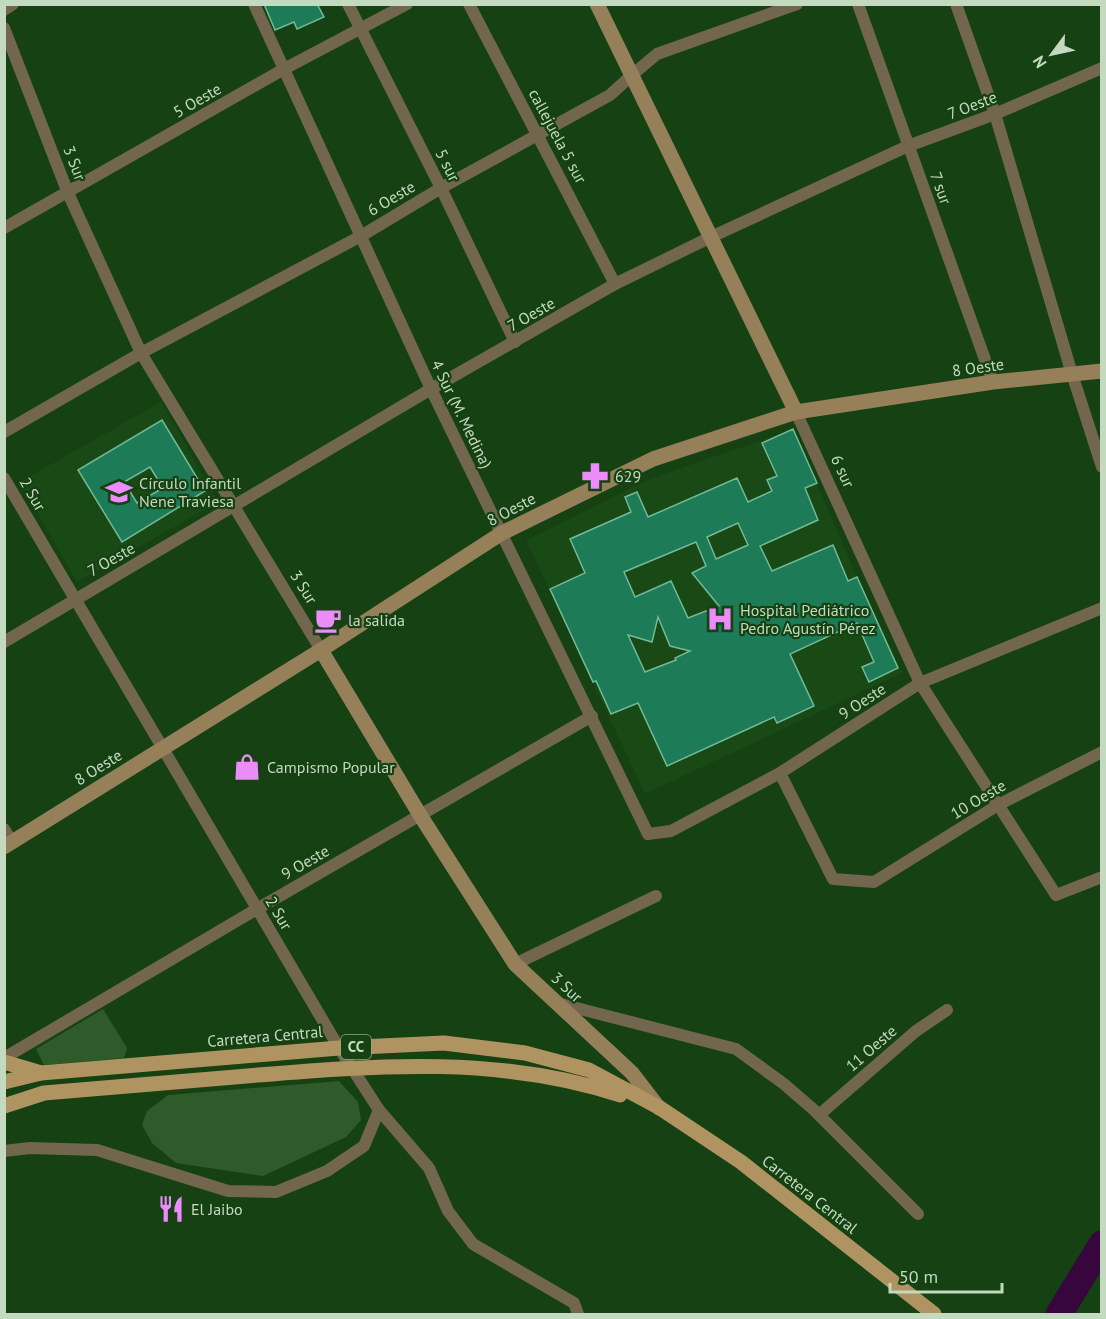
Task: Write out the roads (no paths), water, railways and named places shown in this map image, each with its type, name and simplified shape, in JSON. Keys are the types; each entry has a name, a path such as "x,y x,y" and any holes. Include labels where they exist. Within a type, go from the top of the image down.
{"main road":[{"name":"6 sur","path":"597,4 796,412"},
{"name":"8 Oeste","path":"7,839 321,650 502,533 653,459 796,412 993,382 1101,371"},
{"name":"3 Sur","path":"321,650 420,815 515,963 632,1073 660,1108"},
{"name":"Carretera Central","path":"41,1073 339,1048 444,1043 525,1053 589,1070 660,1108 741,1162 934,1314"},
{"path":"4,1060 41,1073"},
{"name":"Carretera Central","path":"44,1093 352,1067 452,1066 524,1072 590,1085 660,1108"},
{"name":"CC","path":"7,1080 41,1073"},
{"path":"7,1080 44,1093"},
{"name":"CC","path":"4,1106 44,1093"}],"street":[{"path":"4,10 13,4"},
{"name":"4 Sur (M. Medina)","path":"254,4 431,389 648,834"},
{"name":"5 sur","path":"348,4 441,188 515,342"},
{"name":"5 Oeste","path":"4,228 284,69 407,4"},
{"name":"callejuela 5 sur","path":"469,4 615,284"},
{"name":"6 Oeste","path":"4,432 141,353 361,236 441,188 610,95 657,54 797,4"},
{"name":"7 sur","path":"858,4 993,382"},
{"path":"956,4 995,114 1101,467"},
{"name":"3 Sur","path":"4,28 68,193 141,353 321,650"},
{"name":"7 Oeste","path":"4,642 431,389 615,284 908,146 995,114 1101,68"},
{"name":"6 sur","path":"796,412 920,683 1056,895 1101,877"},
{"name":"2 Sur","path":"4,478 339,1048 379,1110 429,1168 448,1211 473,1244 573,1303 578,1314"},
{"name":"9 Oeste","path":"648,834 671,831 780,773 920,683 1101,608"},
{"name":"9 Oeste","path":"4,1060 257,909 592,716"},
{"name":"10 Oeste","path":"780,773 833,879 874,882 998,805 1101,752"},
{"path":"515,963 656,896"},
{"path":"556,1002 736,1049 784,1084 819,1115 918,1214"},
{"name":"11 Oeste","path":"819,1115 916,1031 947,1010"},
{"path":"4,1151 30,1148 97,1150 228,1191 276,1192 327,1171 364,1146 379,1110"}],"waterway":[{"path":"1059,1314 1102,1244"}],"place":[{"name":"629","path":"595,476"},
{"name":"Círculo Infantil Nene Traviesa","path":"119,492"},
{"name":"Hospital Pediátrico Pedro Agustín Pérez","path":"720,619"},
{"name":"la salida","path":"328,620"},
{"name":"Campismo Popular","path":"247,767"},
{"name":"El Jaibo","path":"171,1209"}]}
